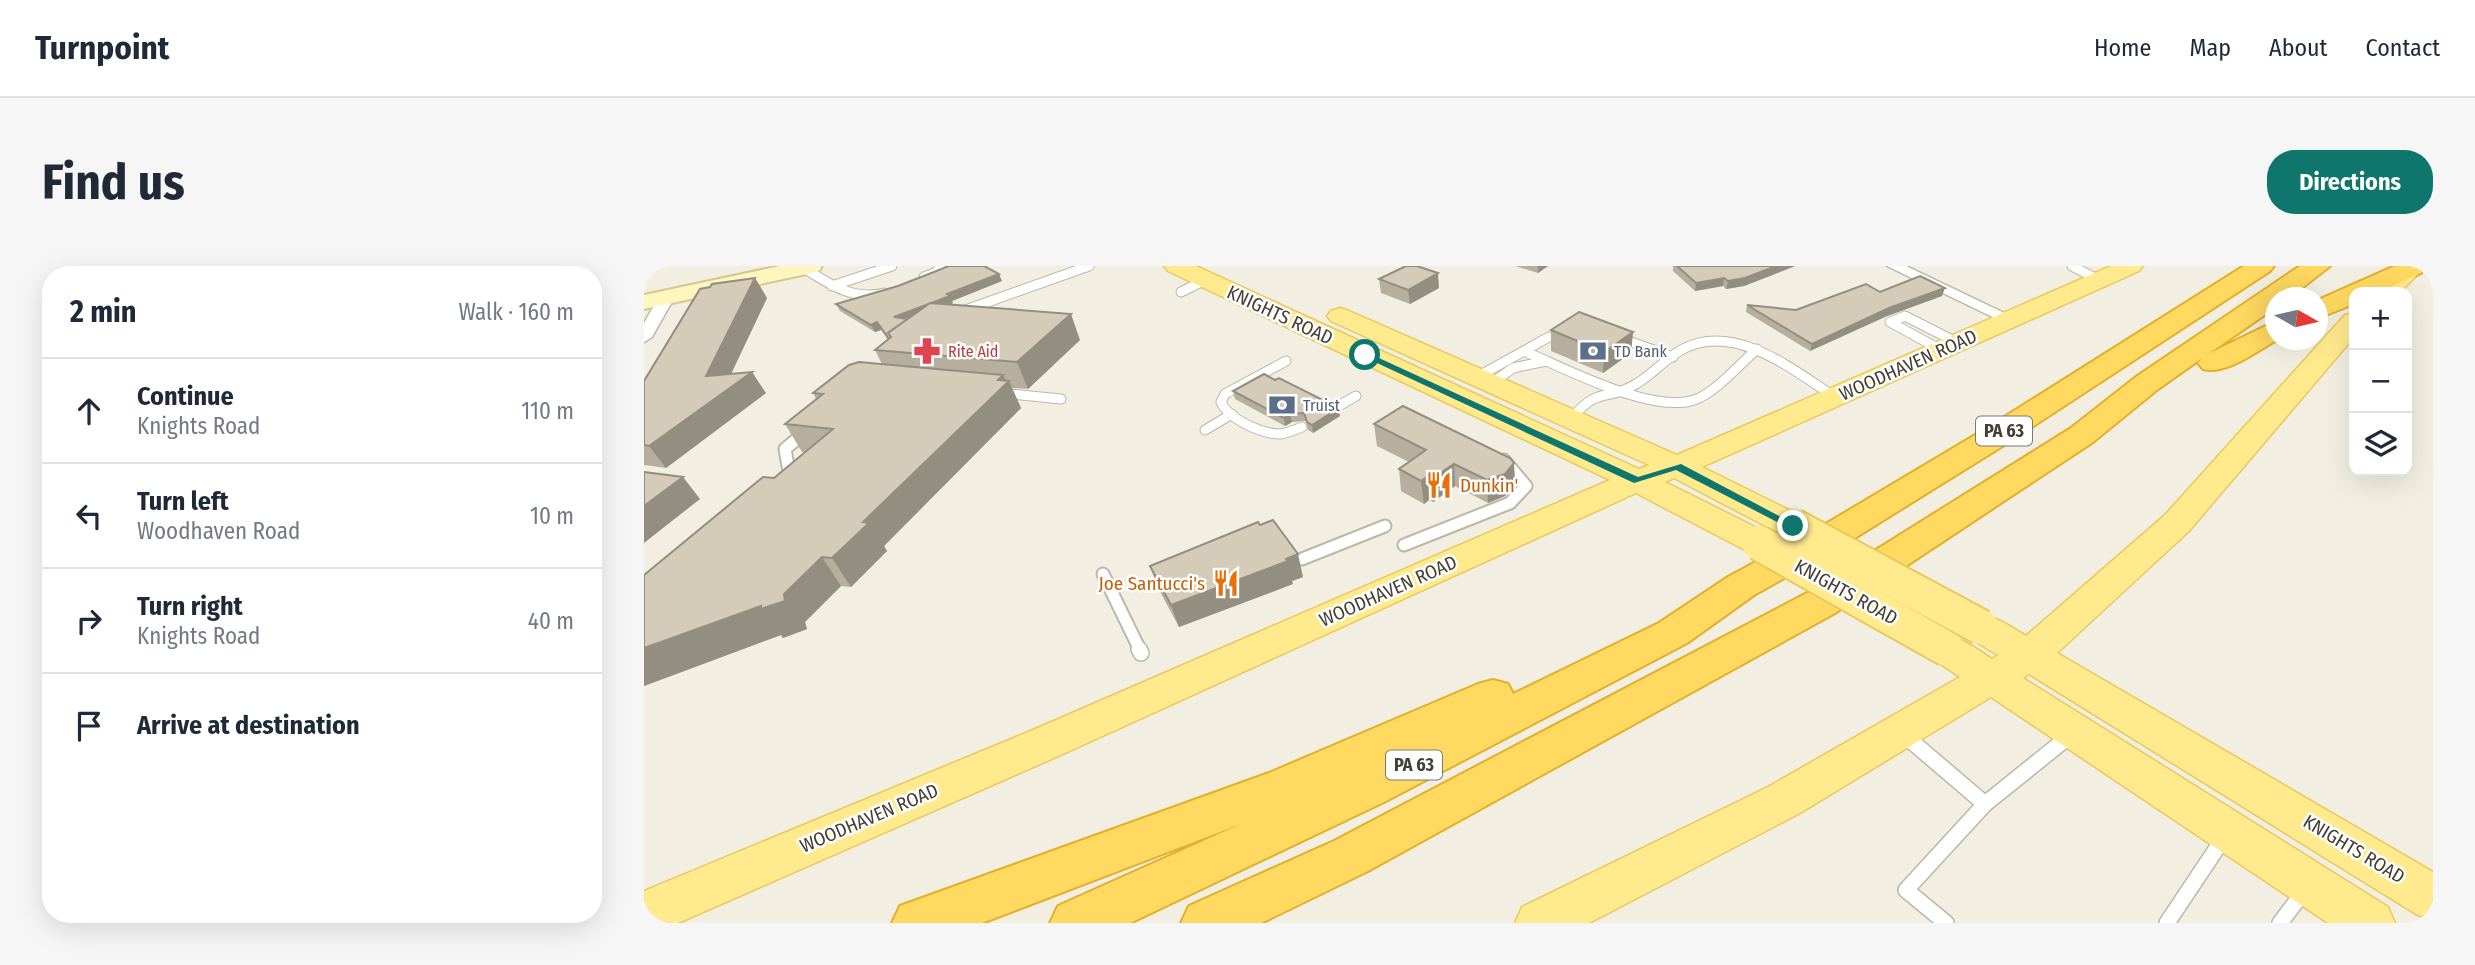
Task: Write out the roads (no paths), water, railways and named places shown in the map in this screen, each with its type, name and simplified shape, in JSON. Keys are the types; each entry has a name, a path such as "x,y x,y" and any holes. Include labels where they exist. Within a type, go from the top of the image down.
{"highway":[{"name":"PA 63","path":"1076,923 1380,782 1673,633 1741,586 1837,533 1998,436 2261,266"},
{"name":"PA 63","path":"1207,923 1351,856 1821,603 2081,435 2147,383 2317,266"},
{"path":"2369,287 2413,267"},
{"path":"2328,306 2349,296"},
{"path":"2081,435 2265,335"},
{"path":"918,923 1285,787 1432,725 1653,620 1741,586"}],"main road":[{"name":"KNIGHTS ROAD","path":"1176,266 1209,276 1478,387 1572,418 1677,466 1982,626 2433,898"},
{"name":"WOODHAVEN ROAD","path":"644,914 1048,742 2131,266"},
{"path":"2391,287 2413,267"},
{"path":"1540,923 1784,800 2030,655 2176,523 2349,327"},
{"name":"KNIGHTS ROAD","path":"1478,387 1637,481 1759,543 1947,649 2370,923"}],"street":[{"path":"1894,266 2011,320"},
{"path":"644,337 655,300 808,267"}],"lane":[{"path":"832,286 892,266"},
{"path":"913,281 937,272 940,266"},
{"path":"948,317 1007,292 1052,281 1089,266"},
{"path":"2072,266 2099,280"},
{"path":"808,267 832,286 851,294 878,296 890,291"},
{"path":"1905,316 1949,347 1890,322 1905,316"},
{"path":"1611,334 1673,357"},
{"path":"1478,387 1549,337"},
{"path":"1572,418 1584,402 1598,394 1624,392 1686,347 1712,342 1735,342 1758,349 1835,397"},
{"path":"1526,352 1624,392 1653,401 1672,403 1696,399 1758,349"},
{"path":"1286,361 1225,394 1221,402 1224,409 1265,434 1281,435 1302,427"},
{"path":"1478,387 1513,368 1548,361"},
{"path":"995,393 1061,399"},
{"path":"1330,411 1356,396"},
{"path":"1205,430 1233,414"},
{"path":"780,496 790,477 785,449 821,418"},
{"path":"1404,545 1510,503 1525,485 1500,455"},
{"path":"1302,559 1385,526"},
{"path":"1103,574 1141,653"},
{"path":"1900,732 1985,804"},
{"path":"1946,923 1906,890 1985,804 2074,733"},
{"path":"2167,923 2228,832"},
{"path":"2280,923 2310,884"}],"place":[{"name":"Rite Aid","path":"927,351"},
{"name":"TD Bank","path":"1593,351"},
{"name":"Truist","path":"1282,405"},
{"name":"Dunkin'","path":"1439,485"},
{"name":"Joe Santucci's","path":"1226,583"}]}
